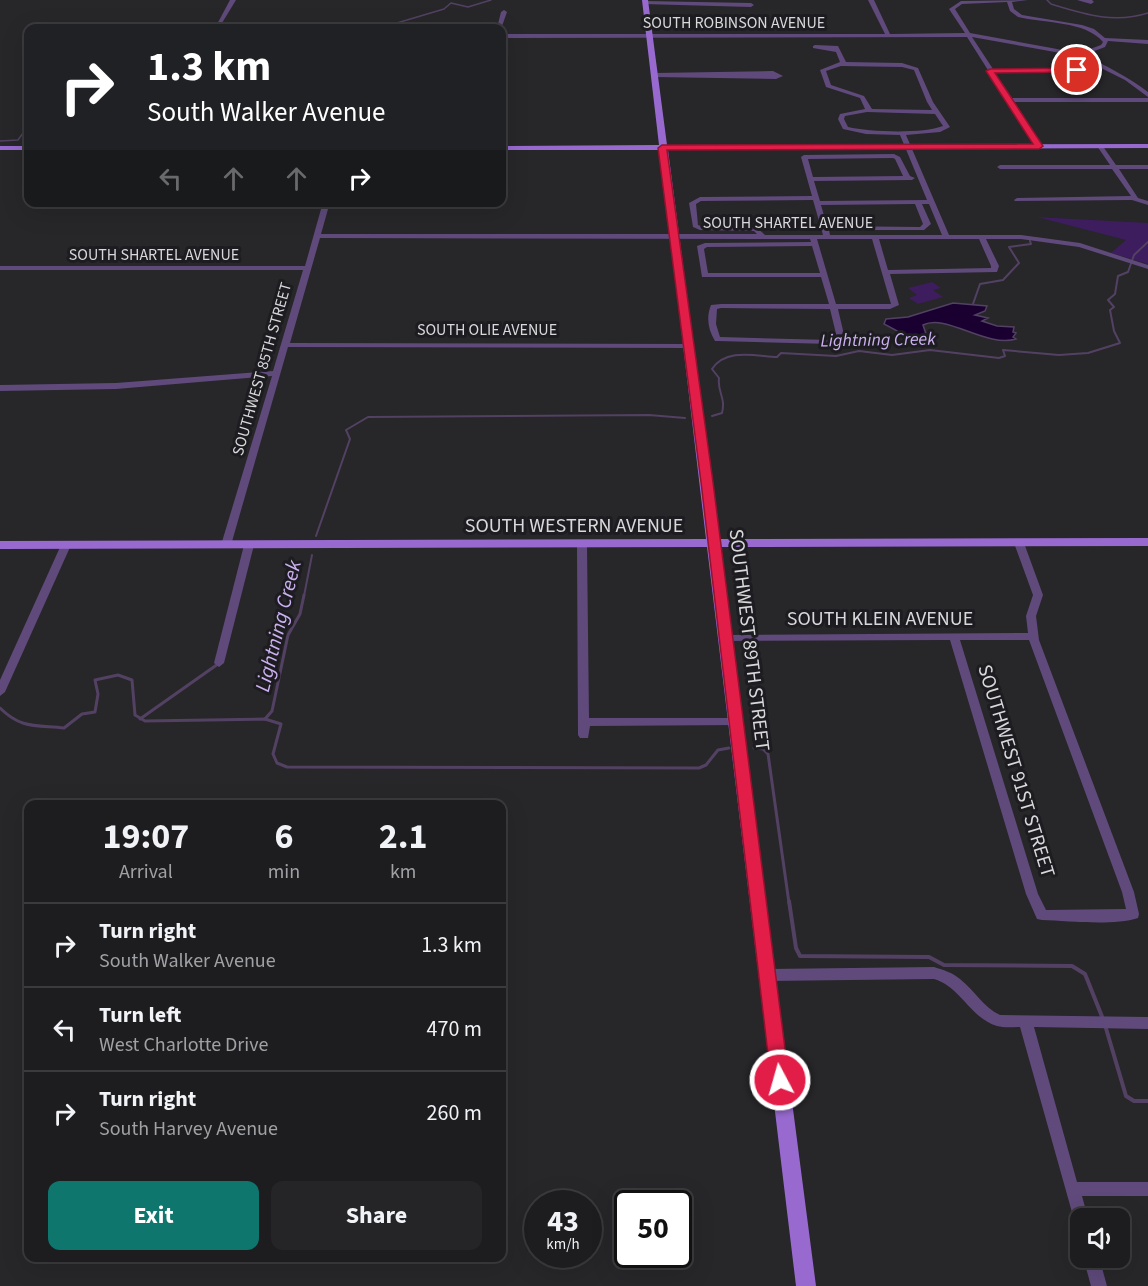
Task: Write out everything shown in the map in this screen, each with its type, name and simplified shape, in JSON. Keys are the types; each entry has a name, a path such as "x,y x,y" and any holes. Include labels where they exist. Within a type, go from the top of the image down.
{"main road":[{"name":"SOUTHWEST 89TH STREET","path":"645,2 662,148 715,545 806,1286"},
{"path":"506,148 1148,146"},
{"path":"0,148 24,148"},
{"name":"SOUTH WESTERN AVENUE","path":"0,545 582,546 1148,542"}],"street":[{"path":"219,24 233,0"},
{"path":"871,0 889,36"},
{"path":"1025,0 961,3 952,9 1039,146"},
{"path":"1080,0 1091,2 1089,0"},
{"path":"645,2 751,2 754,13"},
{"path":"1009,2 1012,10 1020,16 1090,29 1106,39 1148,42"},
{"path":"502,24 504,12"},
{"name":"SOUTH ROBINSON AVENUE","path":"506,36 992,37 1079,55 1137,85 1148,95"},
{"path":"1079,55 1103,46 1106,39"},
{"path":"838,51 842,64"},
{"path":"869,111 862,97 833,90 828,85 823,70 842,64 913,68 920,73 925,93 947,125 946,129 902,132 849,130 842,125 841,117 869,111 937,112"},
{"path":"990,71 1061,71 1102,65"},
{"path":"654,75 780,76 773,73 718,75"},
{"path":"1009,100 1148,100"},
{"path":"894,132 900,143 907,147"},
{"path":"902,132 946,236"},
{"path":"1100,146 1136,199"},
{"path":"827,237 804,156 894,156 898,158 907,177"},
{"path":"1000,168 1148,167"},
{"path":"810,179 921,178"},
{"path":"763,237 756,229 695,226 692,203 700,199 931,202"},
{"path":"1017,200 1136,199 1148,202"},
{"path":"825,228 922,229 927,224 918,202"},
{"name":"SOUTHWEST 85TH STREET","path":"226,545 326,207"},
{"name":"SOUTH SHARTEL AVENUE","path":"317,236 763,237 814,241 827,237 876,240 946,236 1052,240 1148,267"},
{"path":"823,275 705,275 700,248 705,245 814,241 823,275 831,307 840,335 839,340 723,341 715,335 712,314 714,307 831,307 895,305 876,240 983,239 995,266 994,270 886,272"},
{"name":"SOUTH SHARTEL AVENUE","path":"0,268 308,268"},
{"name":"SOUTH OLIE AVENUE","path":"284,345 689,346"},
{"path":"0,388 116,386 276,373"},
{"path":"1019,543 1038,595 1031,616 1033,636"},
{"path":"0,692 66,545"},
{"path":"219,663 249,545"},
{"path":"582,546 584,735"},
{"name":"SOUTH KLEIN AVENUE","path":"726,638 1033,636"},
{"name":"SOUTHWEST 91ST STREET","path":"954,637 1032,894 1042,915 1133,914 1128,892 1033,636"},
{"path":"584,722 736,722"},
{"path":"768,975 939,974 960,985 989,1017 999,1021 1148,1023"},
{"path":"1026,1023 1077,1208"},
{"path":"1072,1188 1148,1189"},
{"path":"1094,1268 1100,1286"}],"shaded area":[{"path":"1037,217 1148,223 1148,264 1111,253 1126,240"},
{"path":"932,282 941,288 933,290 943,297 918,304 909,298 917,295 908,288"},
{"path":"953,303 987,306 985,311 975,315 988,318 982,321 997,326 1014,327 1013,332 1016,333 1013,337 1016,339 992,339 943,323 932,323 923,325 927,337 912,339 884,324 886,319 908,317"}],"waterway":[{"path":"393,24 444,9 451,3 468,7 491,0"},
{"name":"Lightning Creek","path":"1047,0 1051,4 1075,11 1111,18 1148,13"},
{"path":"0,141 18,140 24,132"},
{"path":"973,304 980,284 1003,280 1019,263 1009,247 1031,244 1030,241"},
{"name":"Lightning Creek","path":"712,416 722,413 723,407 719,378 712,369 718,362 733,356 777,357 781,353 836,356 859,351 892,355 930,350 999,358 1005,356 1003,350 1059,355 1088,353 1120,343 1114,331 1110,310 1114,307 1108,300 1115,294 1118,276 1128,272 1134,255 1148,242"},
{"name":"Lightning Creek","path":"316,536 350,439 346,430 368,417 649,415 685,418"},
{"name":"Lightning Creek","path":"304,596 312,555"},
{"name":"Lightning Creek","path":"265,719 272,711 288,635 300,614 304,595"},
{"path":"141,718 218,664"},
{"name":"Lightning Creek","path":"0,708 22,723 64,728 82,714 95,712 98,694 95,680 118,675 132,680 135,715 141,718"},
{"name":"Lightning Creek","path":"141,718 145,721 265,719"},
{"path":"265,719 281,724 273,754 277,763 287,767 699,768 706,765 718,750 729,748"},
{"path":"754,748 763,749 768,754 789,903"},
{"path":"789,901 796,948 800,956 929,957 944,965 1072,966 1085,974 1103,1019"},
{"path":"1105,1025 1126,1096 1134,1101 1148,1101"}],"route":[{"path":"780,1080 707,482 671,201 662,148 1039,146 990,71 1077,70"}]}
